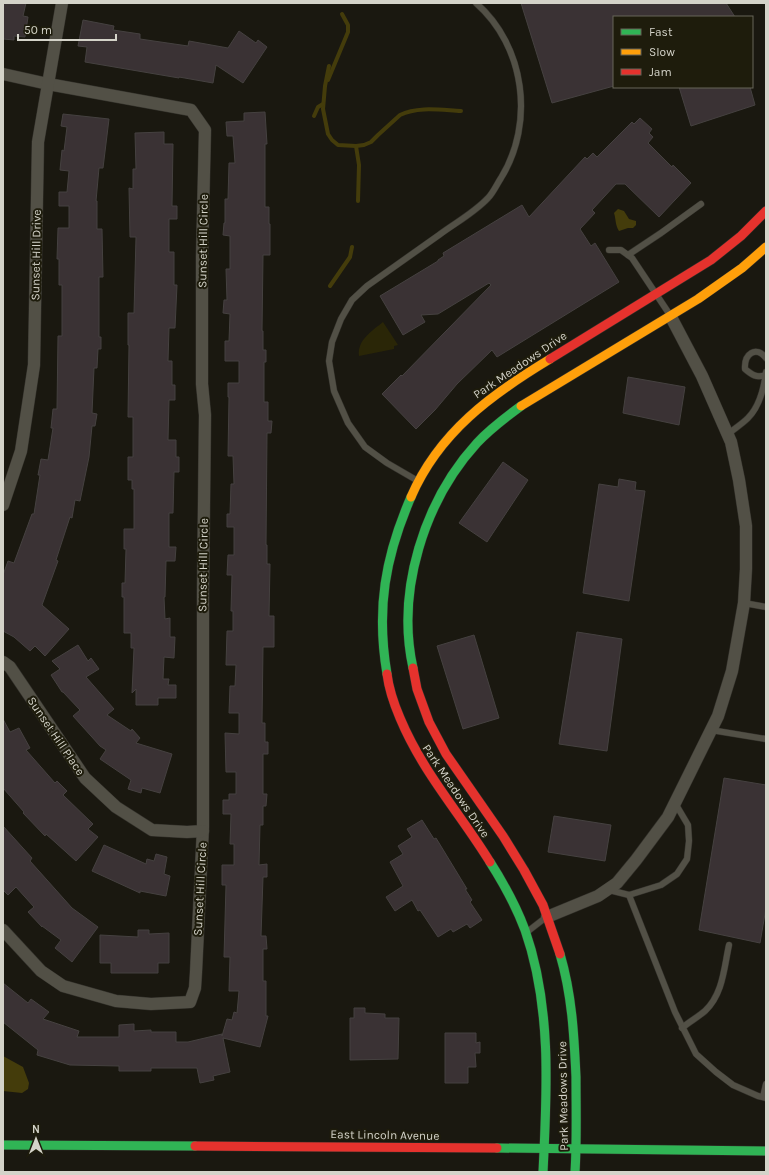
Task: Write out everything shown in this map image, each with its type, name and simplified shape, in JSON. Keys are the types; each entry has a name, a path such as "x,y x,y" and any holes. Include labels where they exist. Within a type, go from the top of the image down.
{"main road":[{"name":"Park Meadows Drive","path":"543,1172 545,1105 544,1018 538,977 526,932 502,882 412,747 394,703 388,682 382,645 382,606 387,567 393,541 400,519 428,466 449,436 473,412 501,390 533,369 720,254 741,237 766,211"},
{"name":"Park Meadows Drive","path":"574,1172 576,1149 575,1042 564,971 547,917 524,869 446,754 427,717 413,676 408,643 407,608 412,572 418,548 432,509 459,464 479,441 504,420 538,396 671,317 735,274 766,247"},
{"name":"East Lincoln Avenue","path":"3,1145 344,1146 766,1151"}],"street":[{"name":"Sunset Hill Drive","path":"3,505 21,451 34,365 38,142 62,3"},
{"name":"Sunset Hill Circle","path":"3,74 48,84 191,110 204,130 202,384 205,415 203,831 195,988 190,1002 151,1004 116,1001 63,986 41,971 3,930"},
{"path":"547,917 598,896 617,883 636,860 668,817 718,716 732,671 744,603 746,526 731,442 702,376 671,317"},
{"name":"Sunset Hill Place","path":"3,662 10,667 85,778 116,807 152,830 187,832 203,831"}],"lane":[{"path":"419,482 387,464 365,447 348,423 334,391 329,361 332,342 341,319 352,300 367,286 469,214 488,198 507,168 515,150 520,129 522,111 521,90 516,69 511,52 499,31 483,9 476,3"},
{"path":"628,255 701,204"},
{"path":"610,250 621,250 632,258 655,295 671,317"},
{"path":"766,358 762,353 753,352 747,356 744,361 745,370 751,375 758,377 766,374"},
{"path":"728,434 748,418 757,404 766,374"},
{"path":"744,603 766,607"},
{"path":"711,730 766,739"},
{"path":"607,890 629,895 661,885 677,874 687,859 690,841 688,825 675,803"},
{"path":"629,895 682,1028 696,1054 733,1085 765,1098 766,1084"},
{"path":"526,932 547,917"},
{"path":"682,1028 705,1011 718,994 729,945"}],"shaded area":[{"path":"618,209 624,211 629,219 636,221 636,225 633,228 619,231 614,213"},
{"path":"383,322 398,345 394,346 394,349 359,356 360,345 366,336"},
{"path":"3,1056 23,1067 29,1083 28,1089 22,1093 3,1091"}],"building":[{"path":"3,3 26,3 23,16 28,17 25,37 14,36 14,40 3,39"},
{"path":"521,3 726,3 734,16 613,16 613,86 552,103"},
{"path":"83,20 114,26 113,30 140,34 140,39 188,46 189,41 228,48 239,31 256,43 258,40 267,47 243,83 216,65 213,83 85,62 87,47 78,46"},
{"path":"679,88 750,88 755,105 691,126"},
{"path":"265,112 267,144 265,144 265,207 269,207 270,255 263,255 262,331 263,350 266,350 266,362 264,362 264,402 268,402 268,421 272,421 271,433 267,433 266,545 267,564 270,564 269,616 274,616 274,647 263,647 262,723 265,723 265,742 268,742 268,754 263,754 263,794 267,794 266,806 263,806 263,825 260,825 259,865 267,864 267,877 263,877 261,936 266,936 267,949 263,949 263,981 266,981 266,1016 268,1016 260,1047 223,1038 230,1072 213,1076 214,1080 200,1083 197,1068 151,1068 151,1071 119,1071 119,1066 70,1065 37,1055 38,1050 3,1022 3,983 28,1003 31,999 49,1012 43,1019 79,1031 77,1037 119,1037 119,1025 134,1024 134,1031 151,1030 151,1032 176,1032 176,1042 188,1042 222,1034 222,1036 227,1019 232,1020 234,1012 237,1013 239,991 229,991 230,957 224,957 226,885 222,885 222,865 234,865 234,844 230,844 231,814 223,814 223,800 229,800 229,794 236,794 236,772 226,772 225,733 239,734 239,713 229,713 230,686 235,686 236,665 226,665 227,631 233,631 233,611 231,611 232,575 227,575 228,555 234,555 234,527 227,527 227,514 230,514 231,484 234,484 233,456 228,456 228,383 239,383 239,361 225,361 225,341 229,341 230,314 223,313 224,300 227,300 226,269 230,269 230,236 223,235 225,223 225,199 228,199 229,163 235,163 233,136 227,136 226,122 244,121 244,113"},
{"path":"63,114 109,119 103,168 99,168 96,201 97,229 102,229 103,277 99,277 99,337 101,337 101,349 98,349 97,368 94,368 92,413 97,414 95,426 92,426 89,457 80,501 75,500 72,518 70,517 56,560 58,561 42,605 69,629 45,656 35,646 30,651 14,637 3,631 3,575 8,561 14,563 32,514 34,514 41,459 48,460 53,428 51,428 53,409 57,409 58,336 62,336 62,285 59,285 59,259 57,259 58,228 69,228 69,206 59,206 59,192 67,192 69,171 60,170 62,150 64,151 67,127 61,126"},
{"path":"640,118 652,129 649,133 653,137 648,143 672,167 673,165 691,183 659,217 625,184 616,184 592,210 595,213 580,229 591,246 595,243 619,282 497,357 492,350 457,384 435,410 416,429 382,394 401,375 402,376 491,285 489,283 438,314 421,315 425,322 403,335 380,296 438,261 444,256 443,253 522,205 529,217 585,157 587,159 593,153 597,157 632,122 634,124"},
{"path":"164,132 164,144 173,144 172,206 177,206 177,219 169,219 169,252 174,252 174,285 177,285 175,328 169,328 168,361 172,361 172,385 175,385 175,400 169,400 168,440 176,440 176,457 179,457 179,472 174,472 173,513 169,513 169,547 176,547 175,561 166,561 164,597 165,619 170,618 170,637 175,637 174,658 164,657 163,679 169,679 168,685 176,685 176,698 158,698 158,705 136,705 136,689 132,693 134,648 131,648 131,633 124,633 124,597 122,597 122,583 125,583 126,549 124,549 124,529 134,529 134,489 132,489 132,480 128,480 128,457 133,457 133,417 128,417 128,313 134,313 136,237 130,237 129,188 133,189 133,169 136,169 135,133"},
{"path":"628,377 685,387 679,425 623,413"},
{"path":"503,462 528,480 487,542 459,523"},
{"path":"619,479 636,482 635,490 645,491 629,601 583,593 599,484 618,487"},
{"path":"577,632 622,639 607,751 559,744"},
{"path":"474,635 499,718 463,729 437,646"},
{"path":"78,645 88,661 91,658 99,669 86,677 114,709 107,715 131,731 132,729 140,738 136,743 172,754 160,793 142,788 141,793 128,789 131,780 100,759 106,750 100,746 73,716 80,710 62,692 51,675 60,669 52,661"},
{"path":"3,719 10,732 19,728 30,748 26,750 55,783 57,781 67,791 63,795 93,824 88,829 98,837 76,861 46,834 45,836 23,813 24,812 3,788"},
{"path":"724,778 766,785 766,908 760,943 699,930"},
{"path":"554,816 611,825 605,861 548,852"},
{"path":"422,820 434,839 436,838 467,889 465,889 472,900 470,902 482,920 470,928 467,924 453,932 451,929 438,937 420,910 418,911 412,900 395,911 386,897 403,886 390,862 403,854 398,846 412,837 407,829"},
{"path":"3,826 32,858 30,861 72,908 98,927 72,962 55,948 61,940 42,927 28,912 34,907 16,887 8,895 3,890"},
{"path":"104,845 146,864 147,859 154,861 156,854 167,857 164,874 170,876 166,896 140,891 140,893 92,871"},
{"path":"138,930 149,930 149,934 169,933 169,963 158,963 158,973 111,973 111,963 100,963 100,935 138,937"},
{"path":"354,1008 365,1008 365,1013 385,1014 385,1018 399,1018 398,1059 350,1060 350,1018 354,1018"},
{"path":"445,1033 476,1033 476,1043 480,1042 480,1053 475,1053 476,1067 468,1067 468,1083 445,1083"}],"waterway":[{"path":"328,80 348,32 348,25 342,14"},
{"path":"329,66 323,109 328,134 338,145 356,146 371,142 400,115 414,110 430,109 461,111"},
{"path":"314,116 318,107 323,104"},
{"path":"356,146 359,165 358,201"},
{"path":"330,286 350,257 352,247"}],"traffic: fast":[{"path":"413,668 409,639 408,609 412,578 419,548 429,519 442,492 458,466 477,443 521,406"},
{"path":"387,674 382,627 385,584 395,541 411,497"},
{"path":"490,862 518,912 534,959 540,989 546,1050 546,1111 543,1172"},
{"path":"560,954 572,1015 576,1077 575,1172"},
{"path":"3,1145 195,1146"},
{"path":"497,1148 766,1151"}],"traffic: slow":[{"path":"521,406 698,299 742,268 766,247"},
{"path":"411,497 436,453 469,417 508,386 550,359"}],"traffic: jam":[{"path":"550,359 711,260 741,236 766,211"},
{"path":"413,668 417,689 429,722 446,754 503,836 524,870 543,905 560,954"},
{"path":"387,674 390,691 409,738 431,775 490,862"},
{"path":"195,1146 497,1148"}]}
